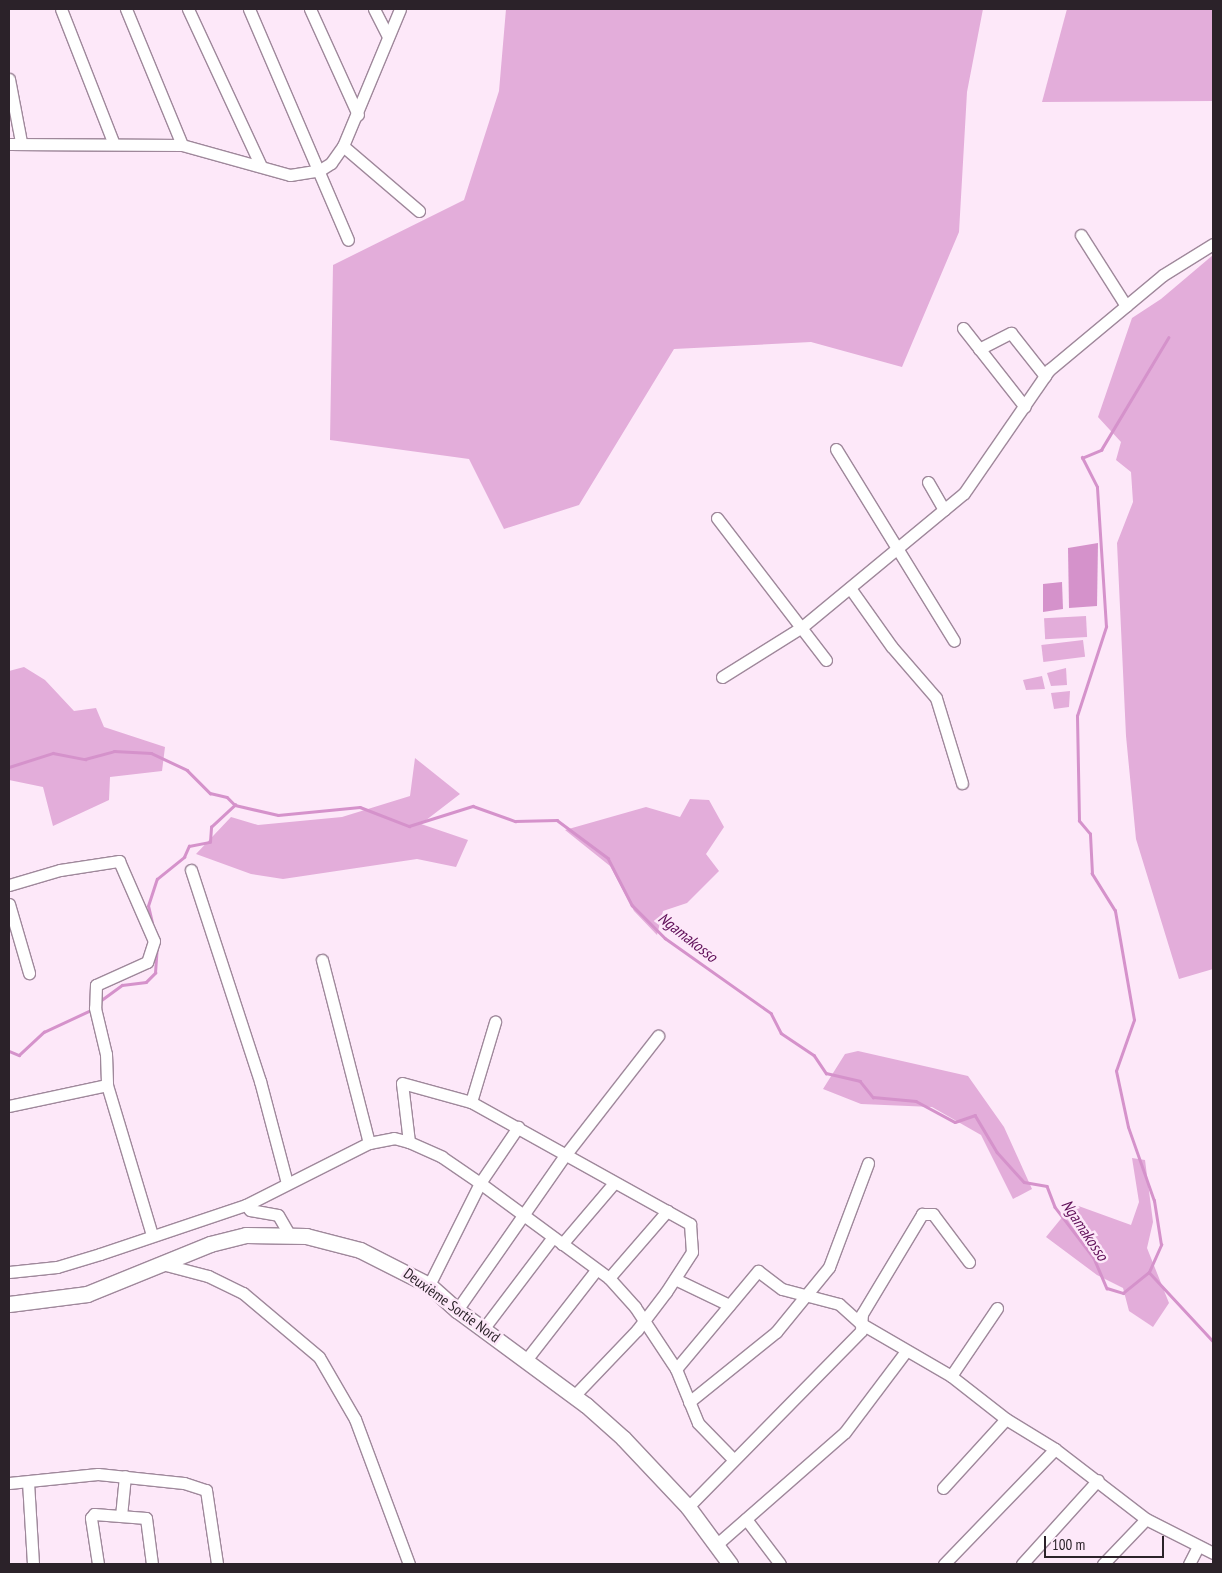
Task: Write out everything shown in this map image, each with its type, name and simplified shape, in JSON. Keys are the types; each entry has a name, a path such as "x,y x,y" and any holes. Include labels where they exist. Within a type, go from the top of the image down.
{"main road":[{"name":"Deuxième Sortie Nord","path":"9,1304 87,1294 227,1239 289,1234 360,1250 429,1285 457,1310 574,1396 623,1438 688,1507 730,1564"}],"street":[{"path":"61,9 114,142"},
{"path":"126,9 182,144"},
{"path":"188,9 261,166"},
{"path":"249,9 320,170 348,240"},
{"path":"310,9 358,115"},
{"path":"374,9 388,36"},
{"path":"9,144 21,142 114,142 182,144 295,176 320,170 331,163 344,146 400,9"},
{"path":"9,79 21,142"},
{"path":"344,146 420,210"},
{"path":"1081,235 1126,306"},
{"path":"722,677 802,627 944,510 977,479 1045,376 1163,275 1213,244"},
{"path":"963,328 1025,407"},
{"path":"979,349 1011,334 1045,376"},
{"path":"836,449 898,547 954,641"},
{"path":"928,482 944,510"},
{"path":"717,518 826,660"},
{"path":"850,588 892,647 936,698 962,783"},
{"path":"9,885 60,870 120,861 154,941 147,962 96,985 95,1008 106,1054 107,1085 152,1235"},
{"path":"191,870 260,1081 287,1183"},
{"path":"9,904 29,973"},
{"path":"322,960 369,1143"},
{"path":"471,1102 496,1022"},
{"path":"457,1310 566,1154 658,1036"},
{"path":"409,1142 402,1083 471,1102 566,1154 614,1183 683,1218 692,1232 692,1252 644,1321 574,1396"},
{"path":"9,1106 107,1085"},
{"path":"429,1285 480,1183 518,1127"},
{"path":"9,1272 57,1268 246,1205 369,1143 394,1138 409,1142 442,1157 480,1183 522,1217 609,1278 644,1321 676,1369 698,1423 732,1458"},
{"path":"689,1402 776,1332 829,1267 868,1163"},
{"path":"484,1328 557,1240 614,1183"},
{"path":"246,1205 252,1211 278,1215 289,1234"},
{"path":"609,1278 667,1211"},
{"path":"688,1507 732,1458 860,1331 862,1314 926,1212 933,1214 969,1262"},
{"path":"162,1264 208,1276 243,1294 319,1357 355,1419 410,1564"},
{"path":"526,1360 596,1270"},
{"path":"676,1369 758,1271 782,1289 839,1304 860,1323 951,1376 1006,1419 1055,1449 1098,1480 1146,1519 1213,1553"},
{"path":"675,1279 728,1306"},
{"path":"951,1376 997,1308"},
{"path":"716,1545 845,1432 906,1351"},
{"path":"942,1488 1006,1419"},
{"path":"944,1564 1055,1449"},
{"path":"9,1483 76,1476 125,1476 184,1483 209,1492 217,1564"},
{"path":"121,1516 125,1476"},
{"path":"1022,1564 1098,1480"},
{"path":"28,1482 33,1564"},
{"path":"98,1564 91,1518 94,1514 146,1518 152,1564"},
{"path":"746,1519 780,1564"},
{"path":"1102,1564 1146,1519"},
{"path":"1189,1564 1198,1546"}],"shaded area":[{"path":"506,9 983,9 967,92 959,232 902,367 811,342 674,349 579,505 504,529 469,459 330,440 333,265 464,200 499,91"},
{"path":"1067,9 1213,9 1213,101 1042,102"},
{"path":"1213,255 1213,969 1179,979 1136,839 1126,736 1117,543 1133,502 1131,472 1116,460 1121,442 1098,417 1132,318 1161,299"},
{"path":"1098,543 1097,606 1069,608 1068,548"},
{"path":"1062,582 1063,609 1043,612 1043,584"},
{"path":"1086,616 1087,637 1045,639 1044,618"},
{"path":"1083,640 1085,657 1043,662 1041,645"},
{"path":"24,667 45,680 74,711 96,708 104,727 165,747 162,771 110,777 109,800 53,826 43,787 9,780 9,671"},
{"path":"1066,668 1067,685 1051,686 1047,673"},
{"path":"1042,676 1045,689 1026,690 1023,680"},
{"path":"1070,691 1069,707 1054,709 1051,693"},
{"path":"415,758 460,794 421,824 468,840 456,867 417,859 283,879 251,874 196,854 231,817 258,825 342,817 410,796"},
{"path":"690,799 709,800 724,827 706,854 719,871 687,903 663,911 657,935 634,911 610,866 565,830 646,807 680,817"},
{"path":"858,1051 968,1076 1004,1127 1032,1189 1013,1199 981,1135 932,1107 861,1104 823,1089 845,1054"},
{"path":"1132,1158 1145,1160 1153,1222 1147,1248 1169,1303 1153,1327 1129,1311 1123,1288 1097,1275 1046,1237 1073,1204 1131,1225 1139,1202"}],"waterway":[{"path":"1149,1272 1161,1245 1154,1201 1128,1127 1116,1071 1134,1020 1115,911 1092,874 1090,834 1079,821 1077,716 1106,627 1097,487 1082,458 1101,450 1168,338"},
{"name":"Ngamakosso","path":"9,767 53,753 85,759 114,751 151,753 187,770 210,793 227,797 235,805 278,815 360,807 409,826 473,806 515,821 557,820 608,858 632,905 665,938 771,1013 781,1033 814,1055 826,1073 860,1081 873,1097 916,1101 955,1122 975,1115 997,1152 1024,1182 1047,1186 1055,1207 1094,1258 1107,1288 1123,1293 1149,1272 1213,1341"},
{"path":"152,923 148,906 157,879 184,857 189,846 210,842 211,827 235,805"},
{"path":"100,1001 122,985 146,982 155,973 157,946"},
{"path":"9,1051 19,1055 44,1032 93,1009"}]}
